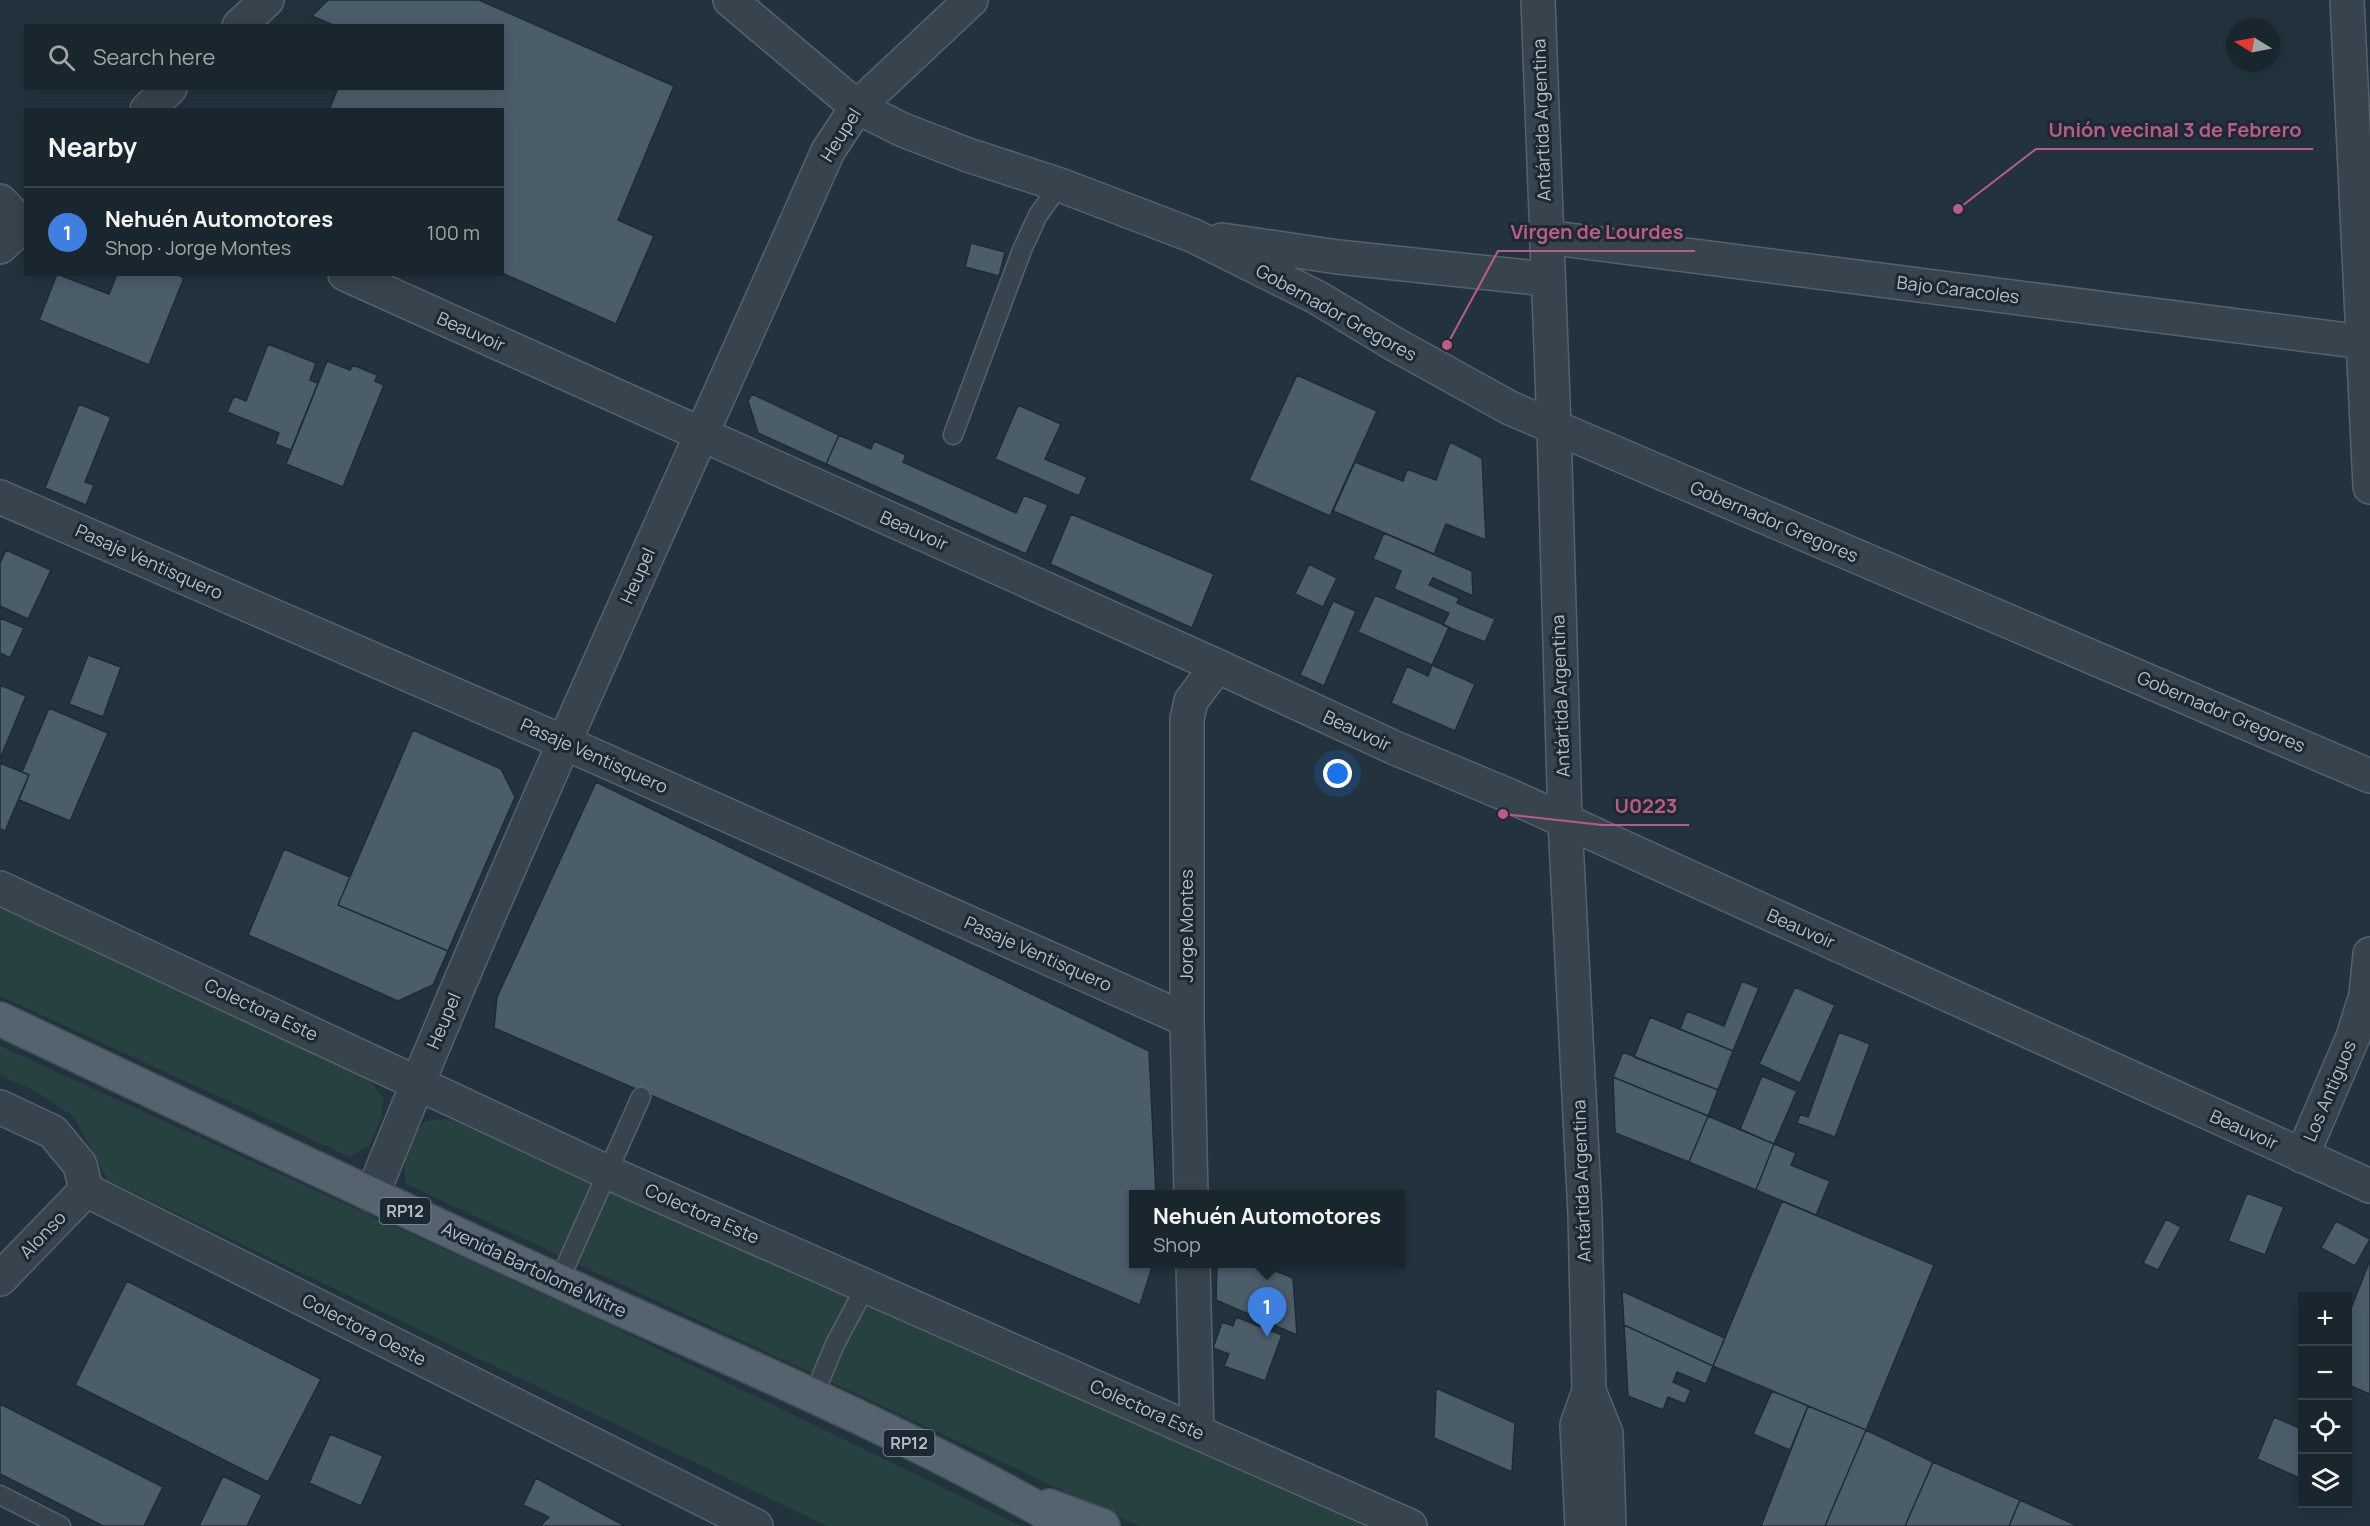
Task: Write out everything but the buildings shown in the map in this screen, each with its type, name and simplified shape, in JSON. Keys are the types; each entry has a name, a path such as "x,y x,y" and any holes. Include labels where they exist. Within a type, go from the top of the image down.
{"main road":[{"name":"Avenida Bartolomé Mitre","path":"0,1019 372,1196 813,1397 1004,1489 1069,1526"},
{"name":"Avenida Bartolomé Mitre","path":"1004,1489 1103,1526"}],"street":[{"path":"241,24 267,0"},
{"name":"Gobernador Gregores","path":"730,0 857,106 903,130 968,155 1060,185 1194,236 1318,298 1462,383 1554,428 2370,776"},
{"name":"Heupel","path":"372,1196 417,1083 563,742 828,152 857,106 971,0"},
{"name":"Antártida Argentina","path":"1538,0 1554,428 1565,821 1585,1214 1589,1391 1577,1425 1582,1526"},
{"path":"2347,0 2367,343 2370,487"},
{"path":"149,108 168,90"},
{"path":"0,201 16,231"},
{"name":"Gobernador Gregores","path":"1194,236 1338,257 1547,279"},
{"name":"Bajo Caracoles","path":"1546,237 2367,343"},
{"name":"Beauvoir","path":"349,276 1395,748 1510,796 2370,1186"},
{"name":"Pasaje Ventisquero","path":"0,496 563,742 1187,1020"},
{"name":"Jorge Montes","path":"1191,1190 1187,1020 1186,719 1191,701 1217,666"},
{"name":"Colectora Este","path":"0,888 607,1172 1410,1526"},
{"name":"Los Antiguos","path":"2302,1156 2353,1037 2366,995 2370,954"},
{"path":"0,1107 53,1132 80,1165 86,1190"},
{"name":"Alonso","path":"0,1279 86,1190"},
{"name":"Colectora Oeste","path":"86,1190 710,1517 756,1526"},
{"path":"1193,1268 1197,1432"},
{"name":"Antártida Argentina","path":"1589,1391 1606,1433 1610,1526"}],"lane":[{"path":"952,435 1022,250 1038,215 1060,185"},
{"path":"559,1281 641,1097"},
{"path":"813,1397 836,1344 866,1286"},
{"path":"0,1495 61,1526"}],"green space":[{"path":"0,905 368,1078 384,1099 381,1118 369,1146 350,1157 0,996"},
{"path":"0,1046 593,1317 1021,1526 827,1526 108,1180 74,1117 37,1092 0,1075"},
{"path":"449,1119 1006,1364 1364,1526 1139,1526 406,1184 405,1156 413,1136 426,1121"}],"place":[{"name":"Unión vecinal 3 de Febrero","path":"1958,209"},
{"name":"Virgen de Lourdes","path":"1447,345"},
{"name":"U0223","path":"1503,814"},
{"name":"Nehuén Automotores","path":"1267,1337"}]}
